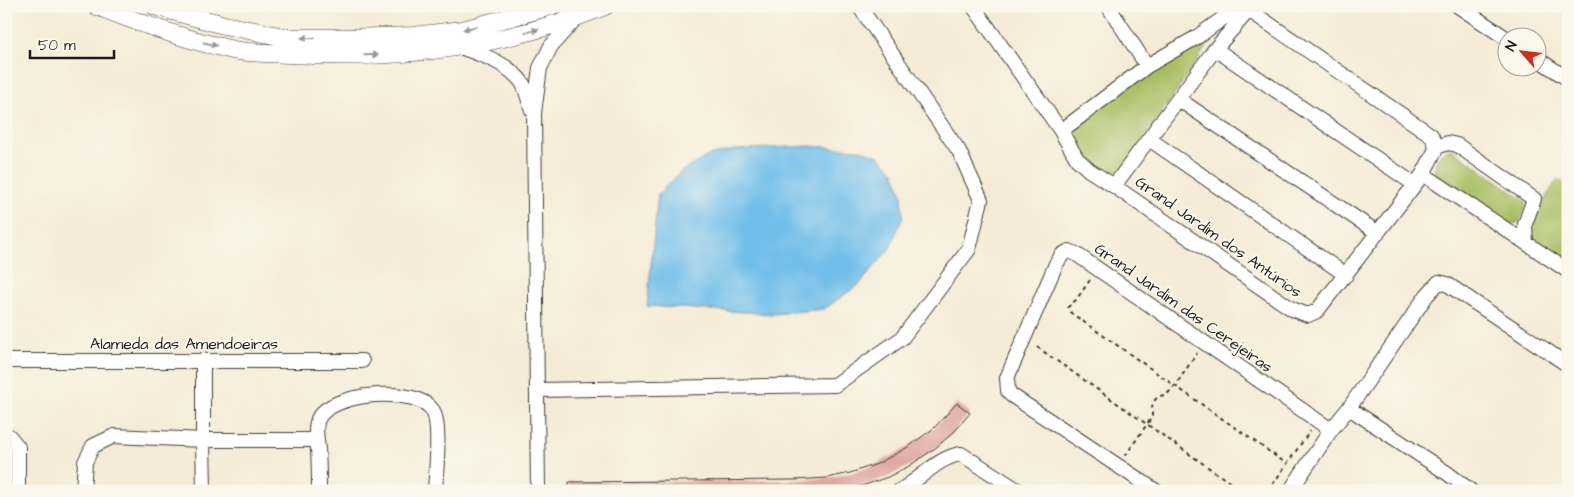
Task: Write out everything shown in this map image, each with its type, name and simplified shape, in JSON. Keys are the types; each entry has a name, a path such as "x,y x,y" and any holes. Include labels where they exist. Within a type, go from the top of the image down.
{"main road":[{"path":"97,6 146,26 237,51 336,56 411,53 460,47 523,34 576,18 605,6"},
{"path":"155,6 224,25 289,38 347,38 414,36 463,30 551,6"}],"street":[{"path":"536,390 835,385 902,338 969,249 981,200 959,151 859,6"},
{"name":"Grand Jardim dos Antúrios","path":"973,6 1061,131 1077,159 1089,170 1300,313 1308,315 1317,311 1378,234 1418,179 1438,147"},
{"path":"1108,6 1147,66"},
{"path":"1458,6 1496,31"},
{"path":"1061,131 1147,66 1244,7 1431,135 1438,147 1448,143 1457,145 1534,199 1525,224 1526,243"},
{"name":"Grand Jardim dos Antúrios","path":"1114,186 1244,7"},
{"path":"538,491 534,113 540,68 551,46 576,18"},
{"path":"460,47 494,61 512,72 523,85 534,113"},
{"path":"1214,49 1418,179 1526,243 1568,271"},
{"path":"1546,65 1568,79"},
{"path":"1178,99 1378,234"},
{"path":"1149,139 1346,275"},
{"name":"Grand Jardim das Cerejeiras","path":"1156,491 1011,395 1007,386 1007,378 1056,264 1062,255 1069,251 1331,430"},
{"path":"1290,491 1427,295 1439,282 1447,284 1568,365"},
{"path":"203,360 204,491"},
{"name":"Alameda das Amendoeiras","path":"6,361 362,361"},
{"path":"319,491 315,431 318,419 324,410 333,404 386,394 418,399 432,410 437,424 436,491"},
{"path":"1349,408 1472,491"},
{"path":"6,435 18,447 18,491"},
{"path":"83,491 85,462 92,446 114,436 203,440 317,440"},
{"path":"899,491 913,487 943,460 961,454 1019,491"}],"path":[{"path":"1095,267 1092,278 1076,300 1068,306 1071,313 1287,464"},
{"path":"1118,466 1152,417 1154,401 1159,396 1166,395 1175,386 1204,342"},
{"path":"1037,347 1242,491"},
{"path":"1268,491 1313,427"}],"green space":[{"path":"1207,35 1211,36 1211,40 1121,172 1112,177 1083,161 1077,155 1072,141 1072,131 1076,122"},
{"path":"1452,149 1525,201 1524,213 1517,223 1505,224 1436,175 1434,171 1439,156"},
{"path":"1558,179 1568,186 1568,266 1530,239 1528,225"}],"water":[{"path":"810,146 858,149 879,156 894,171 902,194 903,216 890,248 860,284 824,309 774,314 647,306 658,194 682,171 708,156 735,150"}],"building":[{"path":"957,403 970,413 954,432 934,449 909,466 888,477 847,491 569,491 569,482 795,480 827,478 850,473 877,464 908,447 934,428"}]}
